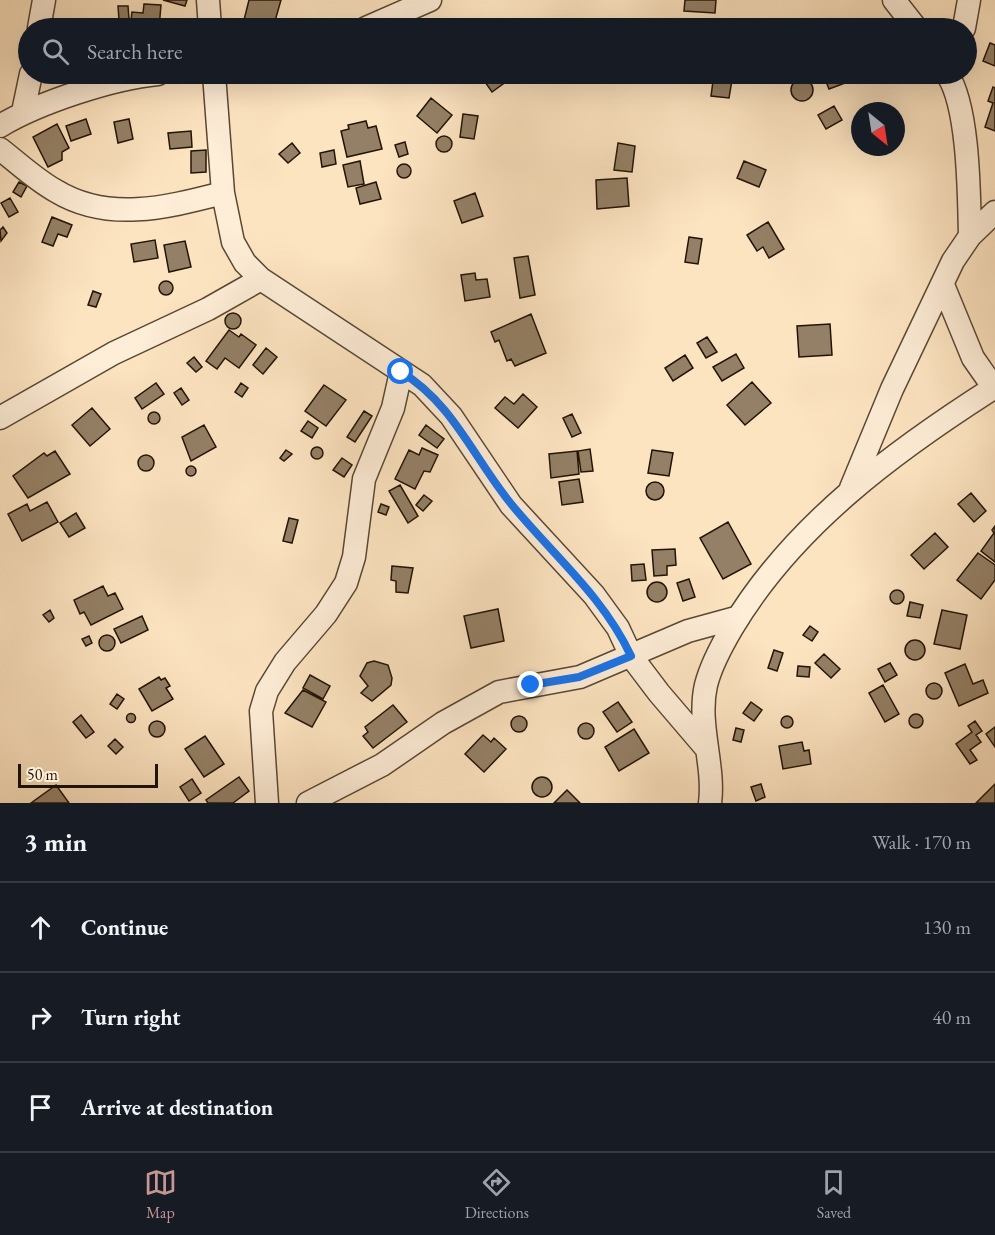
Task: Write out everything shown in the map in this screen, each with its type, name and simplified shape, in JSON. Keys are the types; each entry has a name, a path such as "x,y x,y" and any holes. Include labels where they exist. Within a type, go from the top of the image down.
{"street":[{"path":"41,18 44,0"},
{"path":"208,0 209,18"},
{"path":"388,18 429,0"},
{"path":"894,0 908,18"},
{"path":"966,18 969,0"},
{"path":"24,112 29,84"},
{"path":"0,126 24,112 111,84"},
{"path":"215,84 223,193 232,242 245,263 261,279 422,385 452,416 512,505 594,595 618,628 631,656 706,748"},
{"path":"953,84 963,132 970,236"},
{"path":"0,149 57,192 85,204 125,212 172,206 223,193"},
{"path":"850,492 892,389 953,261 970,236 995,212"},
{"path":"0,418 114,352 208,309 261,279"},
{"path":"714,799 706,748 705,686 721,648 739,617 785,557 850,492 875,470 994,387 973,358 943,285"},
{"path":"267,803 261,711 267,691 285,662 326,614 346,583 354,557 364,479 393,408 401,372"},
{"path":"308,803 382,765 443,723 499,692 579,677 688,631 739,617"}],"building":[{"path":"163,0 187,0 185,6"},
{"path":"249,0 281,0 276,18 244,18"},
{"path":"685,0 716,0 715,13 684,11"},
{"path":"144,4 161,5 160,18 131,18 132,12 143,13"},
{"path":"118,6 128,6 129,18 119,18"},
{"path":"990,43 995,45 995,66 983,61"},
{"path":"486,84 503,84 492,92"},
{"path":"713,84 731,84 729,98 711,96"},
{"path":"793,84 811,84 810,98 802,101 794,98 791,90"},
{"path":"827,84 842,84 829,89"},
{"path":"993,87 995,88 995,131 985,127 993,103 988,101"},
{"path":"431,98 452,115 437,133 417,116"},
{"path":"834,106 842,120 826,129 818,115"},
{"path":"463,114 478,116 474,139 460,137"},
{"path":"86,119 91,134 71,141 66,126"},
{"path":"129,119 133,139 118,143 114,122"},
{"path":"366,121 368,128 376,126 382,149 347,157 341,131 349,129 348,125"},
{"path":"57,124 69,148 62,152 62,160 48,167 33,137"},
{"path":"191,131 192,147 170,149 168,133"},
{"path":"444,136 450,138 452,144 450,150 444,152 438,150 436,144 438,138"},
{"path":"405,142 408,154 399,157 395,145"},
{"path":"292,143 300,153 288,163 279,154"},
{"path":"618,143 635,146 632,172 614,170"},
{"path":"206,150 206,172 191,173 191,151"},
{"path":"334,150 336,164 322,167 320,153"},
{"path":"360,161 364,184 348,187 343,165"},
{"path":"744,161 766,170 759,187 737,178"},
{"path":"404,164 409,166 411,171 409,176 404,178 399,176 397,171 399,166"},
{"path":"627,178 629,206 597,209 596,180"},
{"path":"19,182 27,186 21,197 13,192"},
{"path":"376,182 381,199 360,204 356,188"},
{"path":"475,193 483,216 462,223 454,201"},
{"path":"10,198 18,212 9,217 1,203"},
{"path":"52,217 72,225 67,237 58,234 53,246 42,242"},
{"path":"768,222 784,249 769,258 763,247 757,251 747,235"},
{"path":"3,227 7,233 1,241 0,230"},
{"path":"689,237 702,239 698,264 685,262"},
{"path":"155,240 158,258 134,262 131,244"},
{"path":"185,241 191,267 169,272 164,245"},
{"path":"528,256 535,295 520,298 514,258"},
{"path":"475,273 476,280 487,279 490,297 465,301 461,275"},
{"path":"166,281 171,283 173,288 171,293 166,295 161,293 159,288 161,283"},
{"path":"93,291 101,294 96,307 88,305"},
{"path":"233,313 241,321 233,329 225,321"},
{"path":"531,314 546,353 515,366 511,359 507,361 499,340 495,342 491,332"},
{"path":"830,324 832,355 799,357 797,326"},
{"path":"229,330 239,337 241,334 256,345 239,368 225,358 217,369 206,361"},
{"path":"707,337 717,352 706,358 697,343"},
{"path":"266,348 277,357 263,374 253,365"},
{"path":"736,354 744,368 722,381 713,367"},
{"path":"685,355 693,368 673,381 665,368"},
{"path":"194,357 202,367 196,372 187,363"},
{"path":"752,382 771,403 745,425 727,405"},
{"path":"156,383 164,394 142,409 135,398"},
{"path":"241,383 248,388 242,397 235,392"},
{"path":"324,385 346,400 326,426 305,411"},
{"path":"181,388 189,400 182,405 174,393"},
{"path":"523,394 537,407 518,428 495,408 505,397 514,404"},
{"path":"92,408 110,429 90,446 72,425"},
{"path":"364,411 372,416 355,442 347,437"},
{"path":"156,412 160,418 156,424 152,424 148,416"},
{"path":"572,414 581,433 572,437 563,418"},
{"path":"308,421 318,428 312,438 301,431"},
{"path":"204,425 216,447 191,461 182,437"},
{"path":"426,425 444,439 437,448 419,435"},
{"path":"319,447 322,448 322,458 315,459 312,458 311,451 312,448"},
{"path":"422,448 438,455 430,472 424,471 415,489 395,479 409,450 419,455"},
{"path":"590,449 593,471 581,472 578,451"},
{"path":"286,450 292,454 284,461 280,458"},
{"path":"652,450 673,453 669,476 648,473"},
{"path":"55,451 70,474 28,498 13,476 44,453 47,456"},
{"path":"577,451 579,474 551,478 549,454"},
{"path":"143,455 149,455 154,463 152,469 143,471 138,466 138,460"},
{"path":"342,458 352,465 344,477 333,470"},
{"path":"191,466 196,471 191,476 186,471"},
{"path":"579,479 583,502 562,505 559,482"},
{"path":"655,482 661,485 664,491 661,497 655,500 649,497 646,491 649,485"},
{"path":"400,485 418,516 408,523 389,491"},
{"path":"971,493 986,511 974,522 958,504"},
{"path":"424,495 432,501 423,511 416,505"},
{"path":"47,502 58,522 22,541 8,514 27,504 30,511"},
{"path":"381,504 389,507 386,515 378,512"},
{"path":"76,513 85,528 69,537 60,523"},
{"path":"289,518 298,520 292,543 283,541"},
{"path":"728,522 751,564 723,579 700,538"},
{"path":"995,526 995,562 981,551 994,533 992,530"},
{"path":"935,533 948,547 924,569 911,555"},
{"path":"675,549 676,565 667,566 667,575 654,576 652,550"},
{"path":"978,553 995,565 995,580 981,599 957,580"},
{"path":"644,564 646,580 632,581 631,565"},
{"path":"392,566 413,568 408,593 396,592 396,581 391,580"},
{"path":"689,579 695,597 683,601 677,583"},
{"path":"657,582 664,585 667,592 664,599 657,602 650,599 647,592 650,585"},
{"path":"103,586 108,596 115,593 123,609 91,625 84,612 80,614 74,600"},
{"path":"894,590 900,590 904,597 900,604 894,604 890,600 890,594"},
{"path":"910,602 923,605 920,618 907,616"},
{"path":"498,609 504,641 471,648 464,616"},
{"path":"50,610 54,618 49,622 43,615"},
{"path":"942,610 967,615 960,649 934,644"},
{"path":"142,616 148,630 121,643 114,629"},
{"path":"810,626 818,632 812,641 803,635"},
{"path":"104,635 110,635 115,643 113,649 104,651 99,646 99,640"},
{"path":"89,636 92,643 86,646 82,639"},
{"path":"915,640 922,643 925,650 922,657 915,660 908,657 905,650 908,643"},
{"path":"774,650 783,653 777,671 768,668"},
{"path":"824,654 840,669 831,678 815,663"},
{"path":"374,661 388,665 392,678 391,685 372,701 361,693 368,686 360,676 367,663"},
{"path":"890,663 897,675 885,682 878,669"},
{"path":"965,664 973,684 983,680 988,693 959,706 945,673"},
{"path":"798,666 810,667 809,677 797,676"},
{"path":"310,675 330,686 323,699 303,688"},
{"path":"159,677 161,680 165,678 170,686 166,688 173,699 152,711 139,689"},
{"path":"934,683 940,685 942,691 940,697 934,699 928,697 926,691 928,685"},
{"path":"883,685 899,714 885,722 869,693"},
{"path":"303,690 326,702 312,727 285,713"},
{"path":"117,694 124,699 117,709 110,704"},
{"path":"618,702 632,722 617,732 603,712"},
{"path":"751,702 762,710 754,721 743,713"},
{"path":"393,705 407,722 373,748 363,736 368,732 365,727"},
{"path":"131,713 136,718 131,723 126,718"},
{"path":"913,714 919,714 923,721 919,728 913,728 909,724 909,718"},
{"path":"81,715 94,732 86,738 73,722"},
{"path":"519,716 527,724 519,732 511,724"},
{"path":"789,716 793,722 789,728 785,728 781,720"},
{"path":"154,721 160,721 165,729 163,735 154,737 149,732 149,726"},
{"path":"975,721 982,731 976,735 981,742 970,750 977,760 970,764 956,744 972,732 968,726"},
{"path":"583,723 589,723 594,731 592,737 583,739 578,734 578,728"},
{"path":"995,727 995,747 986,734"},
{"path":"736,728 744,730 741,742 733,740"},
{"path":"634,729 649,753 619,771 605,747"},
{"path":"483,735 491,742 494,738 506,749 484,772 465,754"},
{"path":"205,736 224,764 204,777 185,749"},
{"path":"115,739 123,747 116,754 108,746"},
{"path":"802,742 804,751 809,750 811,764 783,769 779,746"},
{"path":"239,777 249,791 233,803 208,803 206,800"},
{"path":"542,777 549,780 552,787 549,794 542,797 535,794 532,787 535,780"},
{"path":"192,779 201,793 189,801 180,787"},
{"path":"761,784 765,797 756,801 751,787"},
{"path":"995,784 995,803 976,803"},
{"path":"56,785 69,803 31,803"},
{"path":"567,790 580,803 554,803"}],"route":[{"path":"401,372 422,385 452,416 512,505 594,595 618,628 631,656 579,677 531,685"}]}
